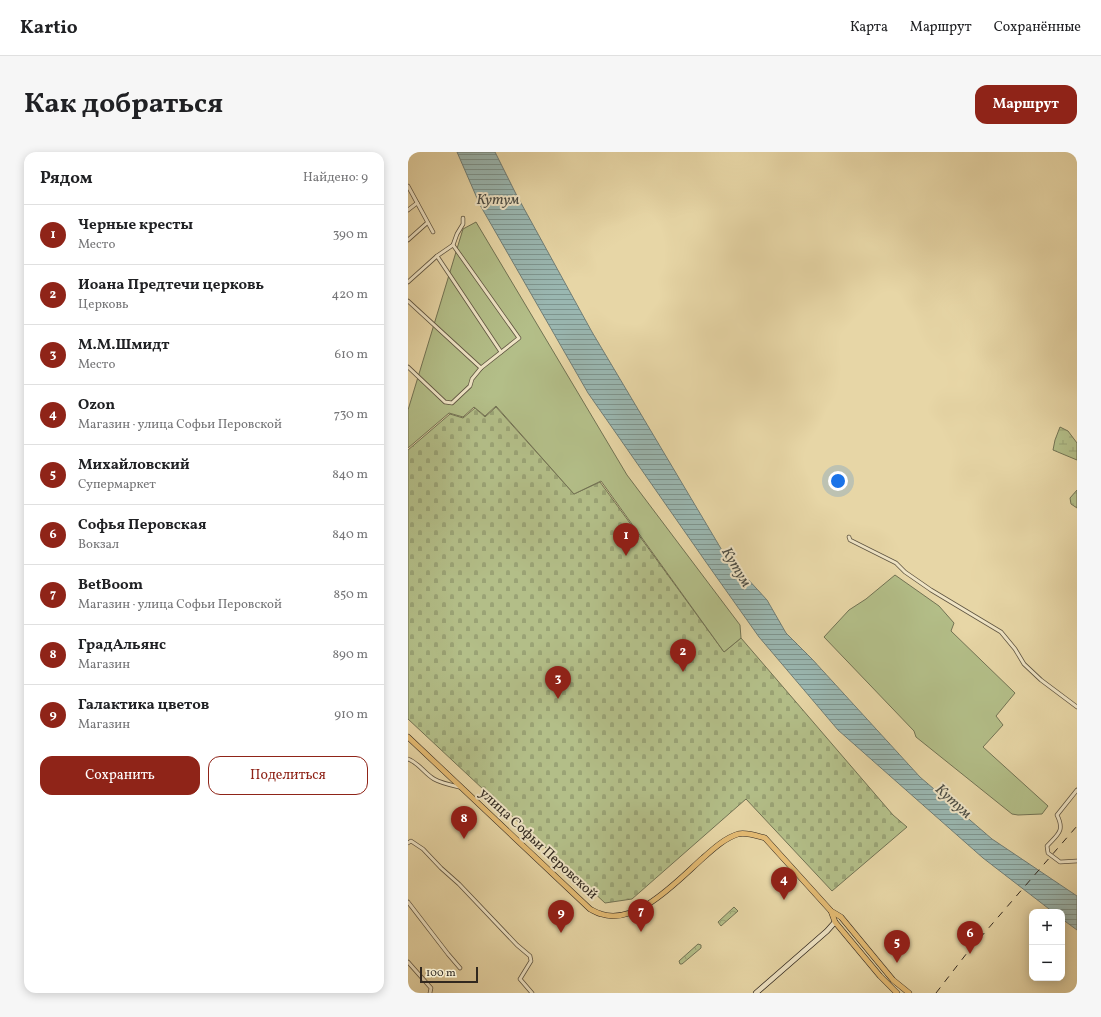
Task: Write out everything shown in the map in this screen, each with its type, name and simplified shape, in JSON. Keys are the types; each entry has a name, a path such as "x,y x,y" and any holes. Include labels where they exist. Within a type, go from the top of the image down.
{"main road":[{"name":"улица Софьи Перовской","path":"408,737 590,909 600,914 613,916 630,913 652,902 726,839 739,834 753,834 765,838 831,911 841,918 893,980 909,993"},
{"name":"улица Софьи Перовской","path":"831,911 835,922 880,976 897,993"},
{"path":"756,993 841,918"},
{"path":"893,980 897,993"}],"street":[{"path":"408,186 433,232"},
{"path":"408,210 417,203"},
{"path":"408,282 437,256 453,245 463,224 463,218"},
{"path":"408,240 428,223"},
{"path":"408,367 445,402 452,403 470,386 472,379 481,368 520,338 453,245"},
{"path":"437,256 501,352"},
{"path":"408,301 481,368"},
{"path":"848,537 850,540 896,563 905,572 931,590 1001,632 1015,649 1024,664 1041,680 1077,707"},
{"path":"408,759 413,761 434,779 446,784 461,787"},
{"path":"1077,790 1057,815 1061,828 1058,834 1047,846 1048,852 1060,862 1077,861"},
{"path":"408,843 411,841 423,849 530,956 531,961 520,979 532,993"},
{"path":"408,902 460,968"},
{"path":"408,962 431,988 430,993"}],"green space":[{"path":"476,222 627,475 740,625 741,638 724,652 601,481 574,494 496,406 485,416 474,407 463,417 449,413 408,448 408,410 463,229"},
{"path":"496,407 574,494 600,482 724,652 741,638 893,815 907,827 832,891 746,799 632,899 605,903 408,719 408,450 450,414 463,418 475,408 485,417"},
{"path":"1060,427 1068,431 1077,443 1077,460 1053,450"},
{"path":"1077,490 1077,508 1071,504 1070,498"},
{"path":"895,575 939,606 954,623 951,631 1015,693 996,716 1003,725 983,747 1048,806 1042,814 1012,814 916,737 914,731 824,637 849,610 866,599"},
{"path":"734,907 738,911 721,926 718,922"},
{"path":"698,944 701,945 701,948 682,964 680,964 679,961"}],"water":[{"name":"Кутум","path":"457,152 495,152 516,194 592,332 723,552 767,600 786,633 812,659 920,777 992,839 1077,896 1077,930 1065,921 1065,909 1049,909 983,858 838,730 759,637 588,393 480,205"}],"railway":[{"path":"936,993 967,953 1077,826"}],"place":[{"name":"Черные кресты","path":"626,556"},
{"name":"Иоана Предтечи церковь","path":"683,672"},
{"name":"М.М.Шмидт","path":"558,699"},
{"name":"ГрадАльянс","path":"464,839"},
{"name":"Ozon","path":"784,900"},
{"name":"BetBoom","path":"641,932"},
{"name":"Галактика цветов","path":"561,933"},
{"name":"Софья Перовская","path":"970,954"},
{"name":"Михайловский","path":"897,963"}]}
